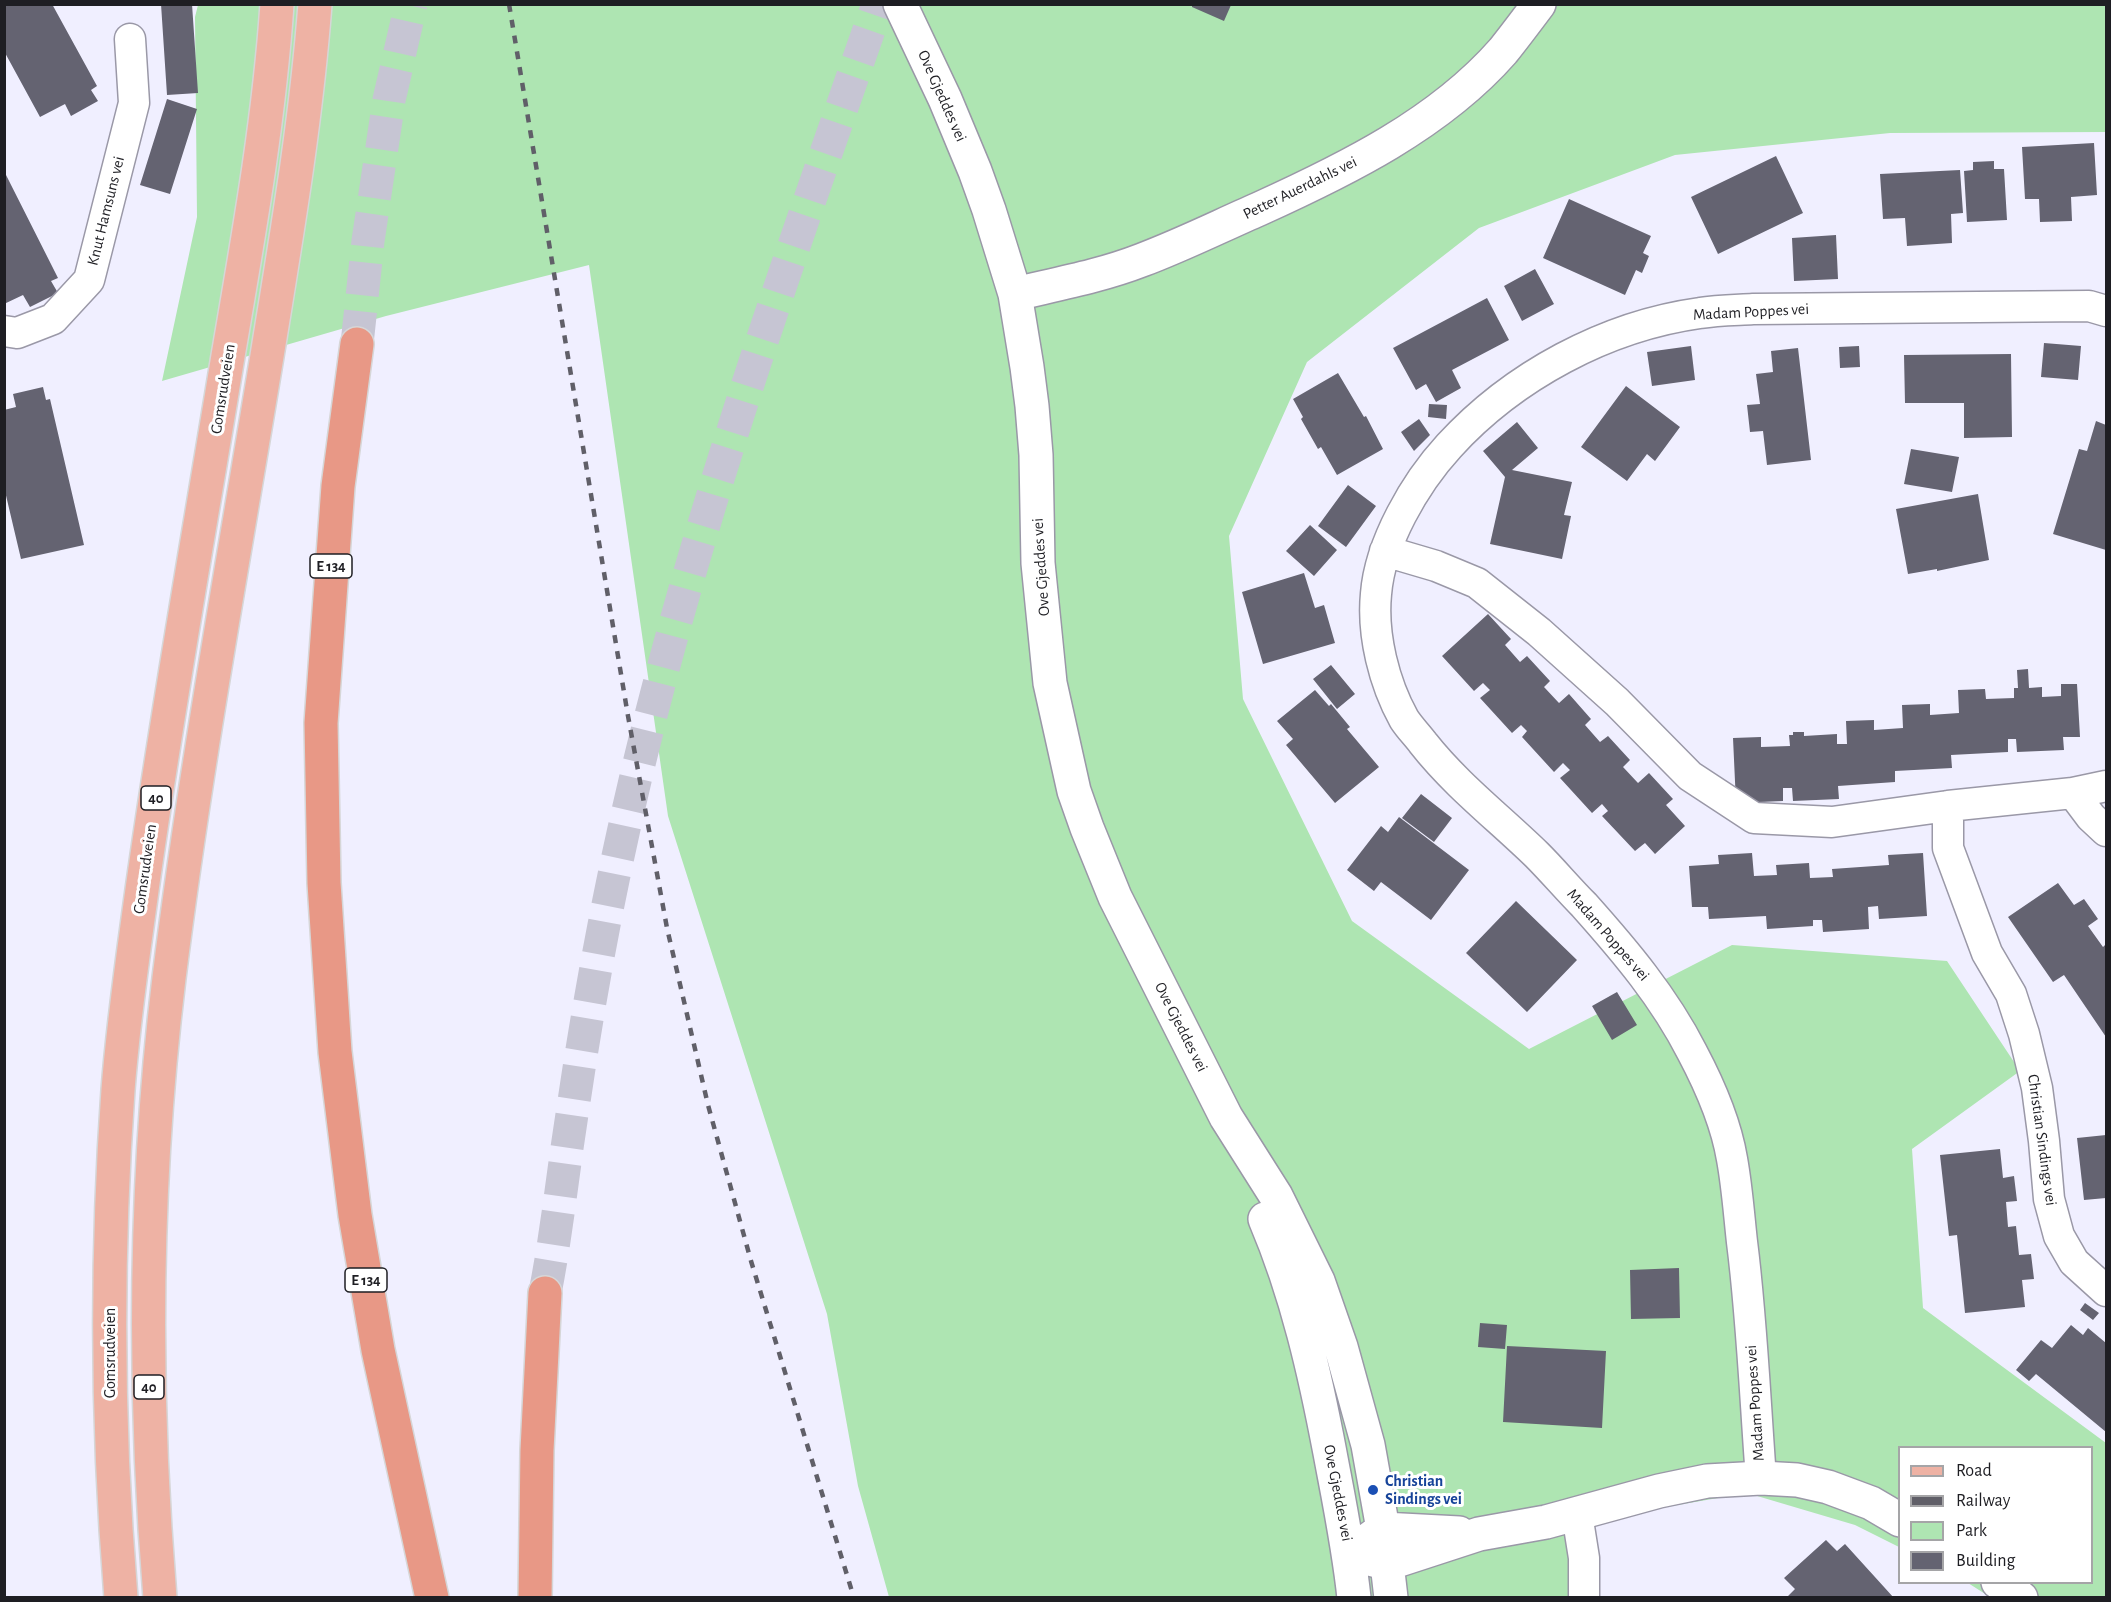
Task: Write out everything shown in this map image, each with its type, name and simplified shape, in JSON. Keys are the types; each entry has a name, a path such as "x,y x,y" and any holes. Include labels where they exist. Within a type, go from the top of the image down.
{"highway":[{"name":"E 134","path":"357,344 338,486 321,723 324,883 335,1052 355,1215 378,1350 432,1598"},
{"path":"535,1598 537,1450 545,1293"},
{"name":"E 134","path":"410,1505 416,1598"}],"main road":[{"name":"Gomsrudveien","path":"121,1598 115,1527 110,1358 114,1174 119,1087 131,975 159,778 262,147 277,4"},
{"name":"40","path":"160,1598 154,1524 148,1358 152,1176 158,1078 169,979 195,794 300,152 315,4"}],"street":[{"name":"Ove Gjeddes vei","path":"900,4 945,99 975,171 1015,294 1028,367 1032,406 1036,455 1038,563 1050,683 1074,791 1086,828 1115,897 1226,1117 1276,1196 1317,1281 1341,1347 1368,1445 1383,1529 1391,1598"},
{"name":"Petter Auerdahls vei","path":"1015,294 1077,280 1142,260 1296,192 1365,157 1430,115 1469,83 1502,52 1539,4"},
{"name":"Knut Hamsuns vei","path":"4,331 17,333 54,319 89,280 134,103 130,39"},
{"name":"Madam Poppes vei","path":"1761,1478 1748,1287 1732,1156 1719,1113 1693,1053 1658,994 1628,953 1539,857 1437,760 1405,720 1388,681 1377,641 1376,594 1385,551 1408,502 1430,468 1468,424 1506,394 1542,370 1598,342 1652,323 1701,313 1753,309 2089,306 2106,311"},
{"path":"1385,551 1436,566 1477,583 1539,632 1617,702 1690,776 1754,818 1832,822 2073,793 2106,786"},
{"path":"2073,793 2091,817 2106,831"},
{"name":"Christian Sindings vei","path":"1948,807 1948,848 1988,953 2011,994 2024,1034 2037,1088 2049,1199 2059,1236 2074,1262 2106,1291"},
{"name":"Ove Gjeddes vei","path":"1226,1117 1278,1250 1320,1398 1349,1553 1354,1598"},
{"path":"1349,1553 1387,1564 1479,1534 1546,1522 1659,1491 1707,1481 1761,1478 1797,1480 1828,1487 1871,1503 1898,1519"},
{"path":"1577,1514 1584,1558 1584,1598"},
{"path":"1349,1553 1383,1529 1479,1534"},
{"path":"2001,1584 2021,1598"}],"green space":[{"path":"198,5 2106,5 2106,132 1890,133 1675,155 1479,228 1307,362 1229,536 1243,699 1352,921 1529,1049 1732,945 1947,961 2020,1071 1912,1149 1923,1308 2106,1443 2106,1597 1990,1597 1970,1584 2093,1584 2093,1446 1898,1446 1898,1546 1855,1525 1747,1493 1579,1522 1591,1597 889,1597 858,1486 827,1314 668,816 589,265 386,316 162,381 197,217 195,17"}],"building":[{"path":"4,4 52,4 97,86 91,90 98,101 71,116 65,104 40,117 4,51"},
{"path":"161,4 192,4 198,93 167,95"},
{"path":"1192,5 1231,5 1224,21"},
{"path":"167,99 197,109 170,194 140,185"},
{"path":"2094,143 2097,195 2071,197 2072,221 2040,222 2039,199 2025,199 2022,147"},
{"path":"1776,156 1803,213 1718,254 1691,197"},
{"path":"1994,161 1994,169 2004,169 2007,220 1967,222 1964,171 1973,170 1973,162"},
{"path":"1960,170 1963,213 1951,214 1952,243 1907,246 1905,218 1883,219 1880,174"},
{"path":"4,171 58,278 51,281 58,293 30,307 23,295 4,304"},
{"path":"1569,199 1651,236 1643,253 1649,256 1642,273 1636,270 1625,295 1543,258"},
{"path":"1836,235 1838,279 1794,281 1792,238"},
{"path":"1535,269 1554,304 1522,321 1504,286"},
{"path":"1487,298 1509,340 1452,370 1461,388 1436,402 1426,384 1416,390 1393,348"},
{"path":"2044,343 2081,346 2078,380 2041,377"},
{"path":"1691,346 1695,380 1652,386 1647,352"},
{"path":"1859,346 1860,367 1840,368 1839,347"},
{"path":"1798,348 1811,460 1767,465 1763,431 1750,432 1747,405 1760,404 1756,374 1773,372 1771,351"},
{"path":"2011,354 2012,437 1964,438 1964,403 1905,403 1904,355"},
{"path":"1338,373 1364,417 1366,416 1383,449 1337,475 1321,447 1318,449 1293,399"},
{"path":"1626,386 1680,427 1655,461 1647,454 1627,481 1581,447"},
{"path":"43,387 46,400 50,399 84,545 21,559 4,487 4,410 16,407 13,394"},
{"path":"1429,404 1447,405 1446,419 1428,417"},
{"path":"1419,419 1430,435 1414,451 1401,432"},
{"path":"2096,421 2106,425 2106,550 2053,534 2079,449 2087,451"},
{"path":"1517,422 1538,448 1512,470 1572,482 1564,515 1571,516 1562,559 1490,544 1505,477 1483,451"},
{"path":"1911,449 1959,457 1952,492 1904,484"},
{"path":"1348,485 1376,506 1346,547 1318,526"},
{"path":"1978,494 1989,560 1937,571 1937,569 1908,574 1896,509"},
{"path":"1310,525 1337,550 1314,576 1286,551"},
{"path":"1304,573 1315,608 1324,605 1335,643 1263,664 1242,592"},
{"path":"1488,614 1511,639 1505,645 1520,662 1527,656 1550,681 1544,687 1559,703 1569,694 1591,719 1585,725 1600,742 1608,736 1630,760 1623,767 1638,783 1649,773 1673,799 1666,805 1685,826 1655,854 1645,843 1635,851 1602,816 1608,811 1602,804 1592,813 1560,778 1570,770 1563,763 1554,772 1522,737 1527,731 1521,725 1512,733 1480,698 1490,690 1483,683 1474,691 1442,656"},
{"path":"1331,665 1355,694 1337,709 1313,679"},
{"path":"2028,669 2029,688 2042,687 2042,697 2061,696 2061,684 2077,684 2080,737 2063,737 2064,750 2017,752 2016,739 2008,739 2008,752 1951,755 1952,768 1895,771 1895,782 1838,786 1839,799 1793,801 1792,788 1783,788 1783,801 1736,803 1733,738 1761,737 1761,747 1790,746 1789,735 1793,735 1793,732 1804,732 1804,736 1837,734 1837,744 1847,744 1846,721 1874,720 1874,730 1903,728 1902,705 1930,704 1930,715 1959,713 1958,690 1985,689 1986,699 2014,698 2014,688 2018,688 2017,670"},
{"path":"1315,690 1329,706 1331,704 1350,727 1347,729 1379,767 1335,803 1286,745 1293,739 1277,721"},
{"path":"1421,794 1452,818 1434,842 1402,818"},
{"path":"1399,817 1469,870 1431,920 1381,882 1374,891 1347,870 1381,826 1388,832"},
{"path":"1752,853 1754,876 1777,875 1776,865 1809,863 1810,878 1833,877 1832,869 1889,865 1888,855 1923,853 1927,916 1879,919 1878,906 1868,907 1869,929 1823,932 1822,920 1813,920 1813,926 1767,929 1766,916 1709,919 1708,907 1692,907 1689,866 1719,864 1718,855"},
{"path":"2058,883 2074,905 2084,899 2098,919 2088,926 2103,947 2106,944 2106,1037 2064,975 2053,982 2008,917"},
{"path":"1516,901 1577,960 1527,1012 1466,953"},
{"path":"1617,992 1637,1025 1612,1040 1592,1006"},
{"path":"2106,1135 2106,1198 2084,1200 2077,1138"},
{"path":"2000,1149 2003,1178 2014,1176 2017,1201 2006,1202 2008,1227 2016,1226 2019,1255 2031,1254 2034,1279 2022,1280 2025,1307 1965,1313 1957,1235 1949,1236 1940,1155"},
{"path":"1679,1268 1680,1318 1631,1319 1630,1270"},
{"path":"2085,1303 2099,1313 2093,1320 2080,1310"},
{"path":"1480,1323 1507,1325 1505,1349 1478,1347"},
{"path":"2071,1325 2083,1335 2088,1328 2106,1343 2106,1432 2036,1374 2029,1381 2016,1370 2041,1340 2052,1348"},
{"path":"1507,1346 1606,1351 1602,1428 1503,1422"},
{"path":"1826,1540 1837,1551 1845,1544 1894,1598 1790,1598 1788,1596 1795,1589 1784,1578"}],"tunnel":[{"path":"357,344 368,241 389,100 411,4"},
{"path":"545,1293 600,945 634,785 659,686 686,587 746,392 878,4"}],"railway":[{"path":"509,4 628,716 667,928 708,1105 751,1261 854,1598"}],"place":[{"name":"Christian Sindings vei","path":"1373,1490"}]}
